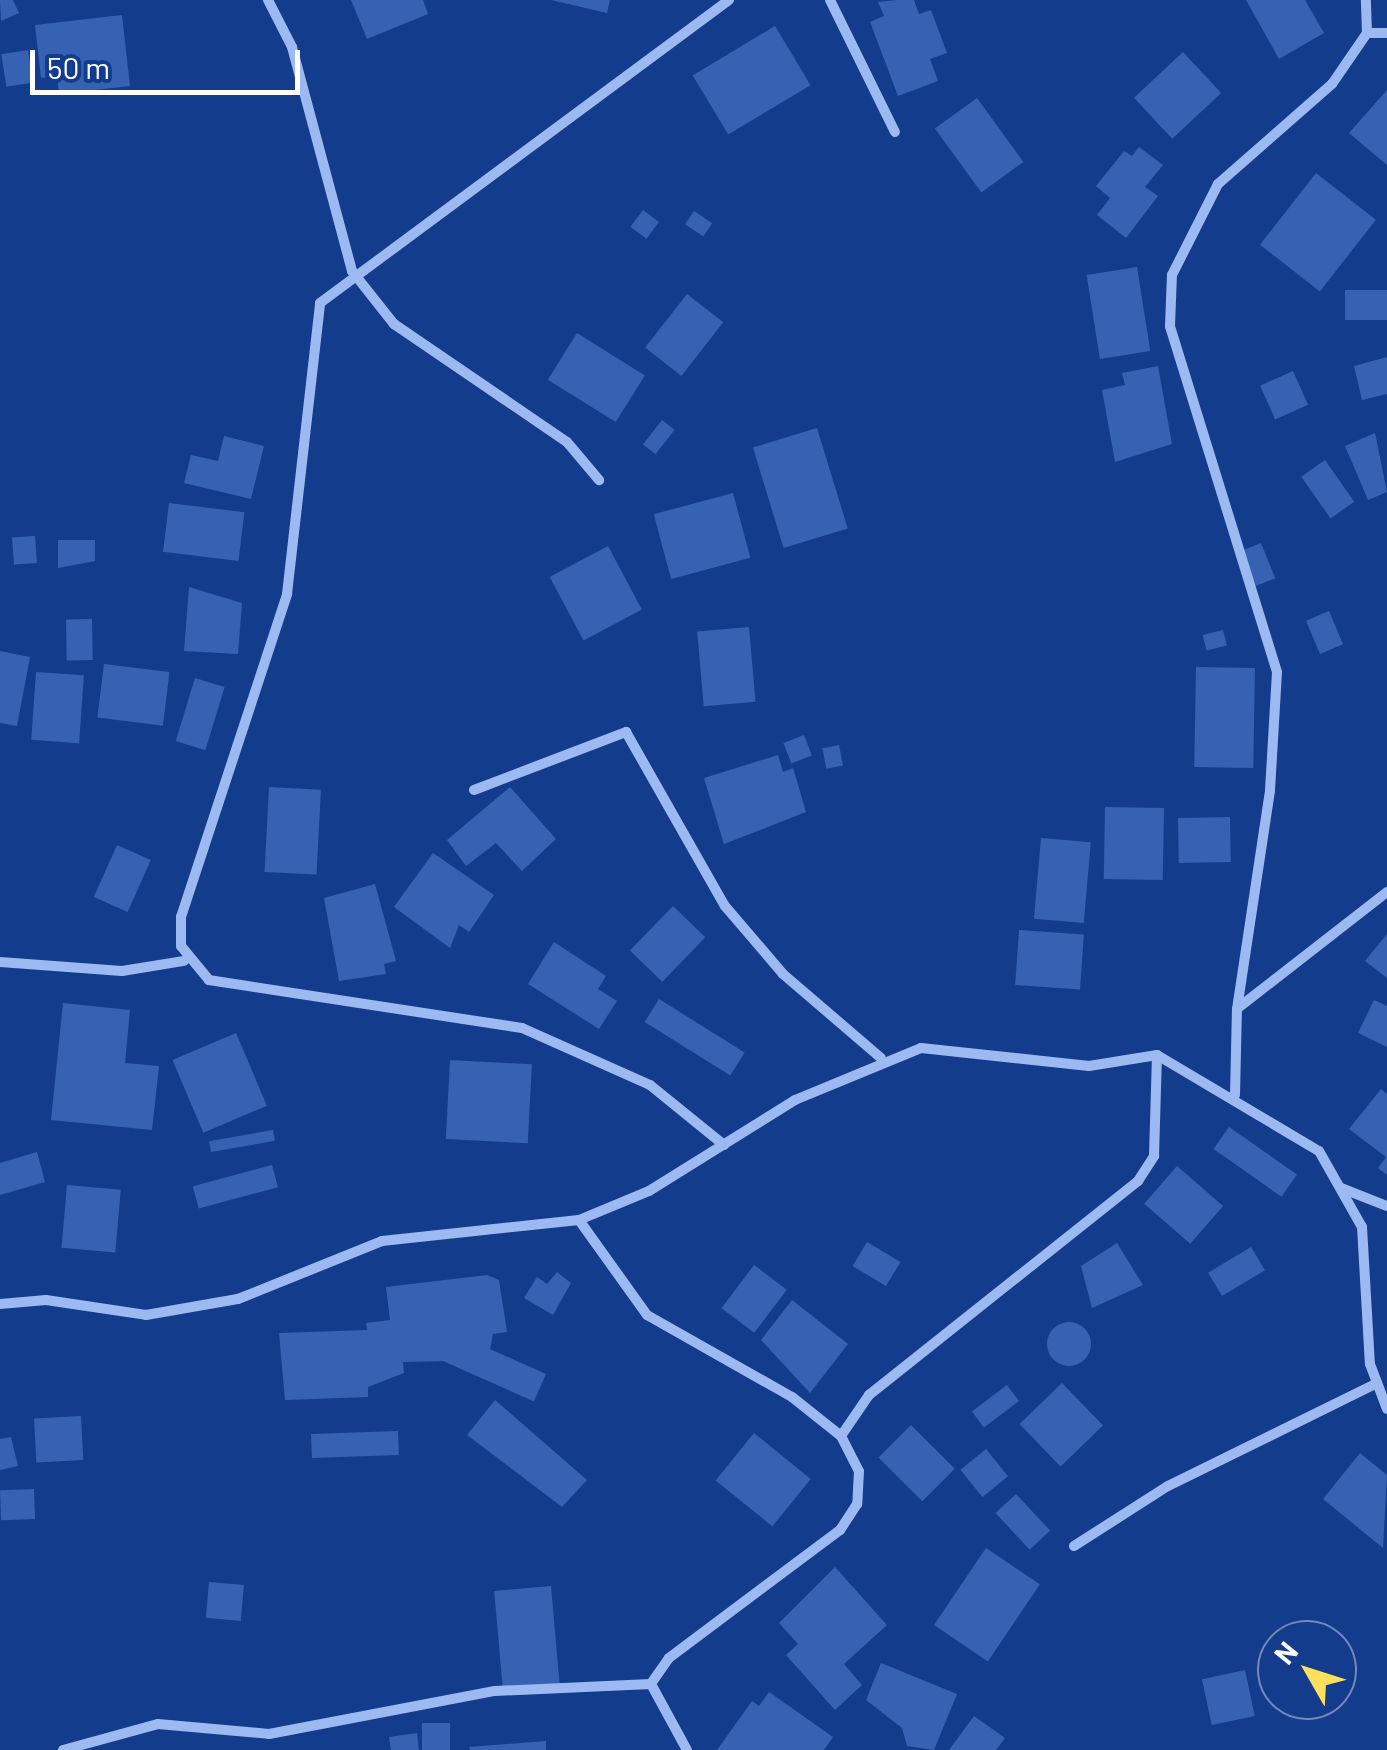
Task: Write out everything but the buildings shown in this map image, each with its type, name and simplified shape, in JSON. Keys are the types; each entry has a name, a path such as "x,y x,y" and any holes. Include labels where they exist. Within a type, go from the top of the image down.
{"street":[{"path":"268,0 292,46 352,271 394,324 567,442 599,480"},
{"path":"184,961 181,916 286,594 320,302 352,271 425,230 729,0"},
{"path":"830,0 896,132"},
{"path":"1236,1095 1236,1009 1270,790 1277,672 1170,326 1172,275 1218,184 1332,84 1367,33 1366,0"},
{"path":"1367,33 1387,33"},
{"path":"474,790 626,732 725,906 783,974 881,1058"},
{"path":"1236,1009 1387,892"},
{"path":"0,962 122,971 184,961 209,980 522,1028 650,1085 724,1144"},
{"path":"0,1304 46,1300 146,1315 238,1299 382,1241 579,1220 881,1058 978,1047 1090,1066 1156,1056 1236,1095 1318,1150 1362,1227 1377,1384 1387,1409"},
{"path":"841,1436 869,1395 1138,1181 1154,1156 1156,1056"},
{"path":"1340,1188 1387,1206"},
{"path":"579,1220 647,1315 792,1397 841,1436 859,1471 857,1504 840,1530 670,1658 651,1684"},
{"path":"1074,1546 1168,1486 1377,1384"},
{"path":"64,1750 158,1724 268,1734 496,1692 651,1684"},
{"path":"651,1684 687,1750"}]}
